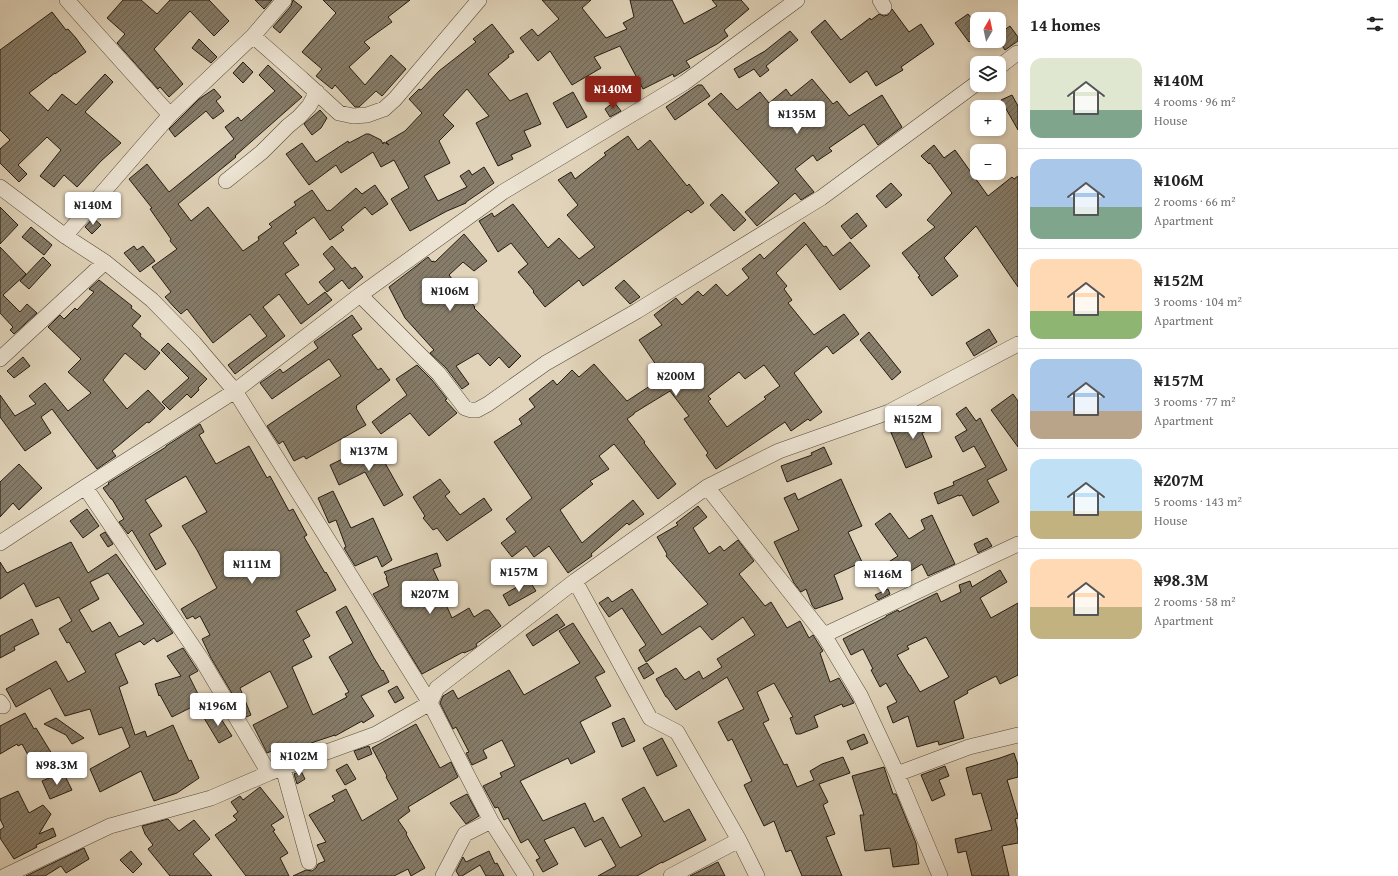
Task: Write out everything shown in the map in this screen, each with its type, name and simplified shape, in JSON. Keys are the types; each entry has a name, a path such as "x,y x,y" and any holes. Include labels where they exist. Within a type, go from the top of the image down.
{"street":[{"path":"67,0 170,115"},
{"path":"65,236 170,115 253,36 284,0"},
{"path":"253,36 339,113 353,116 367,116 384,109 395,99 479,0"},
{"path":"0,543 235,391 360,295 503,192 684,83 797,0"},
{"path":"1006,62 1017,54"},
{"path":"360,295 439,374 465,408 477,410 488,404 546,363 637,311 821,198 970,88"},
{"path":"226,181 262,152 299,117 309,106 317,92"},
{"path":"0,187 65,236 105,262 152,300 194,343 235,391 430,703 491,821 526,876"},
{"path":"0,359 105,262"},
{"path":"5,876 110,826 211,798 276,770 376,734 430,703 437,688 575,581 707,487 778,451 889,412 1018,344"},
{"path":"85,487 276,770 309,862"},
{"path":"707,487 824,635 860,695 897,774 940,876"},
{"path":"824,635 1018,544"},
{"path":"575,581 650,718 677,732 739,840 757,876"},
{"path":"897,774 969,747 1018,735"},
{"path":"443,876 465,834 491,821"},
{"path":"671,876 739,840"}],"building":[{"path":"123,0 141,0 157,14 170,0 209,0 229,21 214,36 190,11 154,49 183,84 169,97 160,87 158,89 117,43 125,34 107,18"},
{"path":"255,0 272,0 264,9"},
{"path":"293,0 302,7 280,33 273,27 291,6"},
{"path":"323,0 410,0 388,17 392,22 364,42 370,48 349,67 365,85 391,55 406,69 382,96 376,91 359,107 355,107 335,85 332,89 316,76 322,69 302,52 336,13"},
{"path":"542,0 591,0 582,8 606,38 627,29 623,23 634,17 630,0 672,0 684,24 717,6 712,0 741,0 749,9 724,30 728,36 717,44 686,61 690,67 674,77 673,74 643,89 620,46 594,57 601,68 572,85 550,51 538,61 520,38 532,29 538,36 559,19"},
{"path":"892,9 909,32 921,24 934,44 901,67 903,70 876,86 867,71 850,83 811,32 825,20 841,40 870,18 871,20 879,14 884,16 888,15"},
{"path":"52,12 66,30 68,29 76,38 86,52 29,93 48,111 62,94 76,105 105,74 113,82 85,112 121,143 101,161 77,187 64,175 54,187 40,176 61,150 47,137 18,165 27,174 19,182 0,163 0,149 10,140 0,130 0,50"},
{"path":"968,14 970,16 970,41 969,42 955,23"},
{"path":"492,24 514,52 508,55 509,57 488,74 510,101 527,93 541,124 524,131 531,146 511,155 513,159 498,166 476,123 489,116 467,89 443,115 454,126 439,141 450,163 424,176 438,201 467,187 460,176 469,170 472,175 484,167 494,183 466,203 447,211 410,231 391,199 409,188 394,160 381,167 373,152 341,173 336,165 309,185 286,154 302,143 316,162 348,141 349,143 366,134 381,140 383,144 384,142 389,145 386,142 405,131 422,113 409,99 419,89 421,90 439,71 476,42 473,39"},
{"path":"1010,26 1018,37 1018,41 1005,50 1004,48 1006,48 1006,29"},
{"path":"790,31 798,40 766,66 769,70 760,77 754,69 739,78 734,69 765,51"},
{"path":"199,39 217,57 211,63 192,48"},
{"path":"243,62 253,72 243,83 233,73"},
{"path":"268,65 302,97 235,156 236,157 178,204 191,221 208,207 243,251 259,240 258,237 272,227 269,224 296,205 294,202 312,190 327,211 330,211 356,188 362,194 375,185 388,204 372,215 365,207 341,227 344,230 330,240 314,217 295,231 297,233 283,243 299,265 285,274 308,305 325,292 332,300 301,324 279,294 263,307 285,336 235,374 228,365 267,336 250,314 213,343 187,309 181,314 165,297 171,292 152,267 177,249 170,241 171,239 150,209 152,208 129,179 147,164 169,192 234,139 225,127 238,117 241,121 275,91 259,75"},
{"path":"812,79 833,104 837,101 849,116 882,95 902,127 878,145 864,124 829,148 832,151 817,161 813,155 795,169 814,192 801,200 795,193 757,226 745,212 779,183 708,104 721,93 737,110 760,92 769,103 786,89 791,96"},
{"path":"698,85 702,85 710,96 675,120 666,107"},
{"path":"214,89 221,97 216,101 224,111 213,119 206,111 175,137 169,129 199,99"},
{"path":"573,92 587,117 567,128 553,103"},
{"path":"1012,95 1018,106 1018,130 1006,109 1006,100 1001,100"},
{"path":"614,102 621,111 610,117 605,109"},
{"path":"320,110 327,118 321,128 312,135 304,124"},
{"path":"628,136 638,150 650,140 687,186 689,184 704,203 691,213 688,210 583,286 579,280 545,307 518,272 528,264 511,243 498,252 479,221 492,213 494,217 513,204 548,248 559,238 579,259 595,247 567,215 578,205 558,180 571,172 575,179 606,155 604,153"},
{"path":"934,145 944,158 955,150 970,171 970,180 977,180 988,196 1012,177 1014,179 1018,176 1018,287 976,226 944,258 958,276 932,296 918,277 920,276 902,253 935,227 927,220 952,193 930,163 929,164 921,156"},
{"path":"891,183 902,195 886,208 876,196"},
{"path":"722,194 746,220 734,231 710,205"},
{"path":"0,207 18,225 0,244"},
{"path":"857,213 867,226 851,239 841,226"},
{"path":"93,218 101,225 92,234 85,227"},
{"path":"804,222 833,256 850,242 870,266 840,290 806,244 776,273 787,286 784,289 792,300 788,303 814,335 844,314 859,334 833,354 827,346 794,373 822,412 810,421 808,419 791,431 785,422 716,469 706,455 708,453 684,419 689,416 670,391 634,413 627,419 676,484 658,499 614,444 599,456 609,469 590,481 593,484 560,510 582,543 633,500 644,514 629,525 627,523 591,554 592,556 568,573 549,546 534,557 526,546 512,557 501,543 516,532 506,519 532,498 494,442 522,424 519,419 535,407 529,399 553,380 557,385 572,370 579,377 594,364 627,401 662,378 661,377 663,375 639,340 662,325 654,315 676,298 682,305 698,291 703,296 716,284 727,296 749,278 742,269 760,254 764,259","holes":["764,365 780,386 764,397 766,399 727,427 708,401 711,399 708,396 739,372 745,379"]},
{"path":"31,227 52,245 44,255 22,237"},
{"path":"464,234 487,261 474,271 463,262 449,275 475,307 474,308 521,356 509,368 499,357 490,366 478,353 456,366 469,384 462,389 446,368 430,353 434,350 405,318 389,287 428,257 432,262 435,262"},
{"path":"134,246 137,250 143,246 155,261 140,272 124,253"},
{"path":"332,246 352,269 355,267 363,277 349,289 342,280 327,292 319,282 335,269 323,254"},
{"path":"0,247 26,274 3,295 20,312 27,304 37,313 14,334 10,330 13,327 0,313"},
{"path":"43,257 51,265 29,289 20,281"},
{"path":"99,280 132,306 131,308 141,316 132,326 141,334 140,336 160,353 145,370 125,353 103,380 127,409 148,390 165,408 149,423 147,422 112,451 116,456 97,469 52,409 41,417 51,433 25,451 0,417 0,395 15,416 36,404 29,396 45,383 68,411 91,393 68,372 81,359 48,327 60,315 64,319 75,308 77,310 94,292 89,289"},
{"path":"624,280 640,297 630,304 615,288"},
{"path":"352,315 362,329 352,335 378,370 381,368 390,380 356,406 366,425 306,459 304,456 294,461 283,441 279,444 267,426 341,376 329,359 272,399 260,383 280,369 283,373 318,348 314,342"},
{"path":"989,329 997,342 974,356 966,343"},
{"path":"869,332 901,372 892,380 860,340"},
{"path":"168,343 207,379 191,398 187,394 170,410 162,402 189,378 161,350"},
{"path":"23,357 30,366 14,378 7,371"},
{"path":"417,365 432,380 447,399 445,400 457,413 429,436 410,413 381,434 372,422 407,395 396,379"},
{"path":"1013,394 1018,401 1018,447 991,410"},
{"path":"966,407 976,421 980,418 1007,470 987,480 999,502 973,516 962,495 938,504 934,493 954,485 953,482 986,467 974,446 963,452 955,437 967,430 956,414"},
{"path":"928,415 932,415 937,426 922,433 932,457 906,468 890,430 898,425 920,417 920,419"},
{"path":"200,424 204,432 199,435 216,464 249,446 267,478 270,476 289,511 293,509 307,535 304,537 336,590 296,611 310,636 303,640 312,657 292,667 313,715 347,697 345,694 349,692 329,657 353,643 336,612 346,606 374,658 382,671 383,670 389,682 361,696 374,716 363,723 362,721 335,736 311,743 313,747 299,752 297,745 276,754 274,750 267,753 253,725 288,707 270,671 240,688 251,715 246,717 211,658 202,639 210,635 200,616 195,619 193,616 187,619 181,609 217,588 197,550 182,526 207,512 186,476 145,500 162,526 149,534 166,564 156,570 132,530 128,534 119,522 124,519 112,499 103,488 109,484 108,483"},
{"path":"378,442 387,462 385,463 403,495 384,506 365,472 339,485 330,465"},
{"path":"824,447 832,464 787,482 781,466 812,455 811,453"},
{"path":"19,464 42,488 19,510 13,503 0,517 0,482"},
{"path":"440,479 450,492 445,496 460,515 484,498 492,510 447,541 437,528 433,530 423,518 425,516 413,497"},
{"path":"841,479 862,526 848,532 862,562 834,575 843,599 815,609 806,589 801,592 794,583 774,542 799,530 784,498 795,493 798,500"},
{"path":"333,491 351,528 373,518 392,560 382,567 377,556 355,566 344,548 346,547 336,520 329,523 318,498"},
{"path":"698,506 707,517 693,528 709,554 720,546 724,551 738,540 754,561 739,574 765,606 771,602 787,628 800,621 809,638 813,635 823,651 820,653 830,682 839,678 854,703 843,707 842,704 814,716 818,727 800,734 796,734 790,718 793,717 774,683 757,692 769,720 763,723 784,765 787,764 797,787 814,780 810,771 822,764 843,757 850,773 819,784 828,802 823,805 835,834 826,837 842,876 802,876 791,850 786,852 774,821 764,826 744,785 752,781 732,739 728,741 718,722 744,709 727,677 676,710 666,697 656,679 676,668 685,680 699,671 703,679 722,667 717,659 755,635 743,617 712,640 700,626 646,662 639,650 646,645 622,608 609,617 599,603 608,597 612,602 632,589 662,635 708,604 666,556 667,554 657,537 678,525 676,523"},
{"path":"87,509 99,526 83,538 70,521"},
{"path":"890,513 909,539 925,529 921,520 932,515 955,564 928,576 922,564 890,584 879,568 898,556 875,524"},
{"path":"105,532 113,544 108,547 100,535"},
{"path":"987,538 992,546 978,553 974,544"},
{"path":"71,542 88,573 116,554 173,633 157,642 154,638 144,645 140,641 115,654 128,683 119,687 135,735 145,731 147,737 173,725 189,761 191,760 199,778 177,793 154,801 141,771 100,792 90,769 130,747 122,727 99,735 90,709 65,716 50,688 16,707 6,689 56,661 68,682 86,672 69,642 67,643 59,629 72,621 59,597 36,607 24,583 0,599 0,562 7,573","holes":["108,573 144,624 119,637 110,622 92,632 79,610 99,599 90,582"]},
{"path":"437,553 441,566 433,569 446,597 443,598 452,618 469,608 474,617 485,610 489,610 501,626 476,644 477,646 473,649 464,653 463,652 422,674 373,594 389,586 384,572"},
{"path":"1000,570 1007,582 980,598 991,618 1018,603 1018,675 1000,684 996,676 967,691 968,693 954,701 964,738 939,745 938,741 917,747 908,716 893,723 887,707 897,702 886,683 880,687 871,670 873,669 863,649 851,655 843,639 898,610 899,612 937,593 941,602 961,592 959,585 970,581 972,587","holes":["926,637 949,677 920,692 897,655 909,649 907,646"]},
{"path":"529,580 536,591 509,606 503,595"},
{"path":"888,589 890,594 878,600 875,595"},
{"path":"557,614 565,625 533,646 526,635"},
{"path":"32,619 39,634 14,647 15,650 0,658 0,636"},
{"path":"573,623 605,672 595,677 611,706 580,722 595,752 571,764 568,758 520,781 543,821 585,803 594,822 603,817 620,848 642,836 622,799 644,787 664,822 689,809 706,840 637,876 598,876 616,866 601,839 585,847 574,827 544,840 558,864 543,872 536,860 540,858 528,839 521,843 508,818 504,820 498,807 495,808 483,786 502,777 500,773 515,766 502,740 483,750 487,758 472,765 466,753 469,752 456,727 453,729 440,703 443,696 453,690 458,699 509,670 524,695 580,663 559,631"},
{"path":"183,648 198,671 189,676 202,702 172,717 160,695 159,696 155,684 181,676 167,656"},
{"path":"647,663 654,673 644,679 638,668"},
{"path":"397,686 404,698 395,703 388,691"},
{"path":"216,711 232,736 219,743 204,718"},
{"path":"25,713 34,729 36,728 52,754 34,766 22,744 18,746 17,744 0,754 0,726"},
{"path":"56,718 84,738 72,744 66,735 44,724"},
{"path":"624,718 635,741 622,747 612,723"},
{"path":"416,724 440,768 451,762 458,777 408,807 410,811 398,820 407,833 406,834 425,868 411,876 408,869 394,876 293,876 306,870 312,871 318,864 325,861 317,845 326,842 309,815 335,801 332,796 346,789 362,821 398,799 372,748"},
{"path":"864,734 868,743 851,750 847,741"},
{"path":"662,738 677,766 657,776 643,748"},
{"path":"369,746 372,754 358,760 354,751"},
{"path":"1014,753 1018,765 1018,777 1007,780 1018,816 1018,818 1015,819 1018,831 1018,843 1002,846 1009,876 972,876 966,851 958,853 955,839 992,830 981,793 973,795 966,768"},
{"path":"347,764 356,779 345,785 336,770"},
{"path":"945,766 949,776 939,780 945,795 932,801 921,775"},
{"path":"884,767 893,794 896,794 916,843 919,864 893,867 890,848 865,851 860,815 864,815 852,776"},
{"path":"301,771 305,779 297,784 294,774"},
{"path":"63,772 72,790 50,799 42,781"},
{"path":"260,787 284,817 271,825 275,830 273,831 288,853 280,858 289,876 246,876 215,835 237,820 233,816 238,812 231,802 240,796 243,800"},
{"path":"18,791 29,813 43,805 51,814 39,834 53,828 56,836 36,845 37,847 14,859 0,838 0,830 4,827 0,819 0,799"},
{"path":"467,794 479,816 466,824 450,803"},
{"path":"168,819 179,831 194,820 210,839 193,854 212,876 170,876 148,849 153,845 145,834 142,826"},
{"path":"84,848 89,859 66,873 61,866 45,876 26,876"},
{"path":"131,851 142,864 133,873 120,860"},
{"path":"489,851 495,864 497,863 504,876 486,876 480,865 462,876 459,876 456,871 463,857 466,862"},
{"path":"718,862 725,876 690,876"}]}
